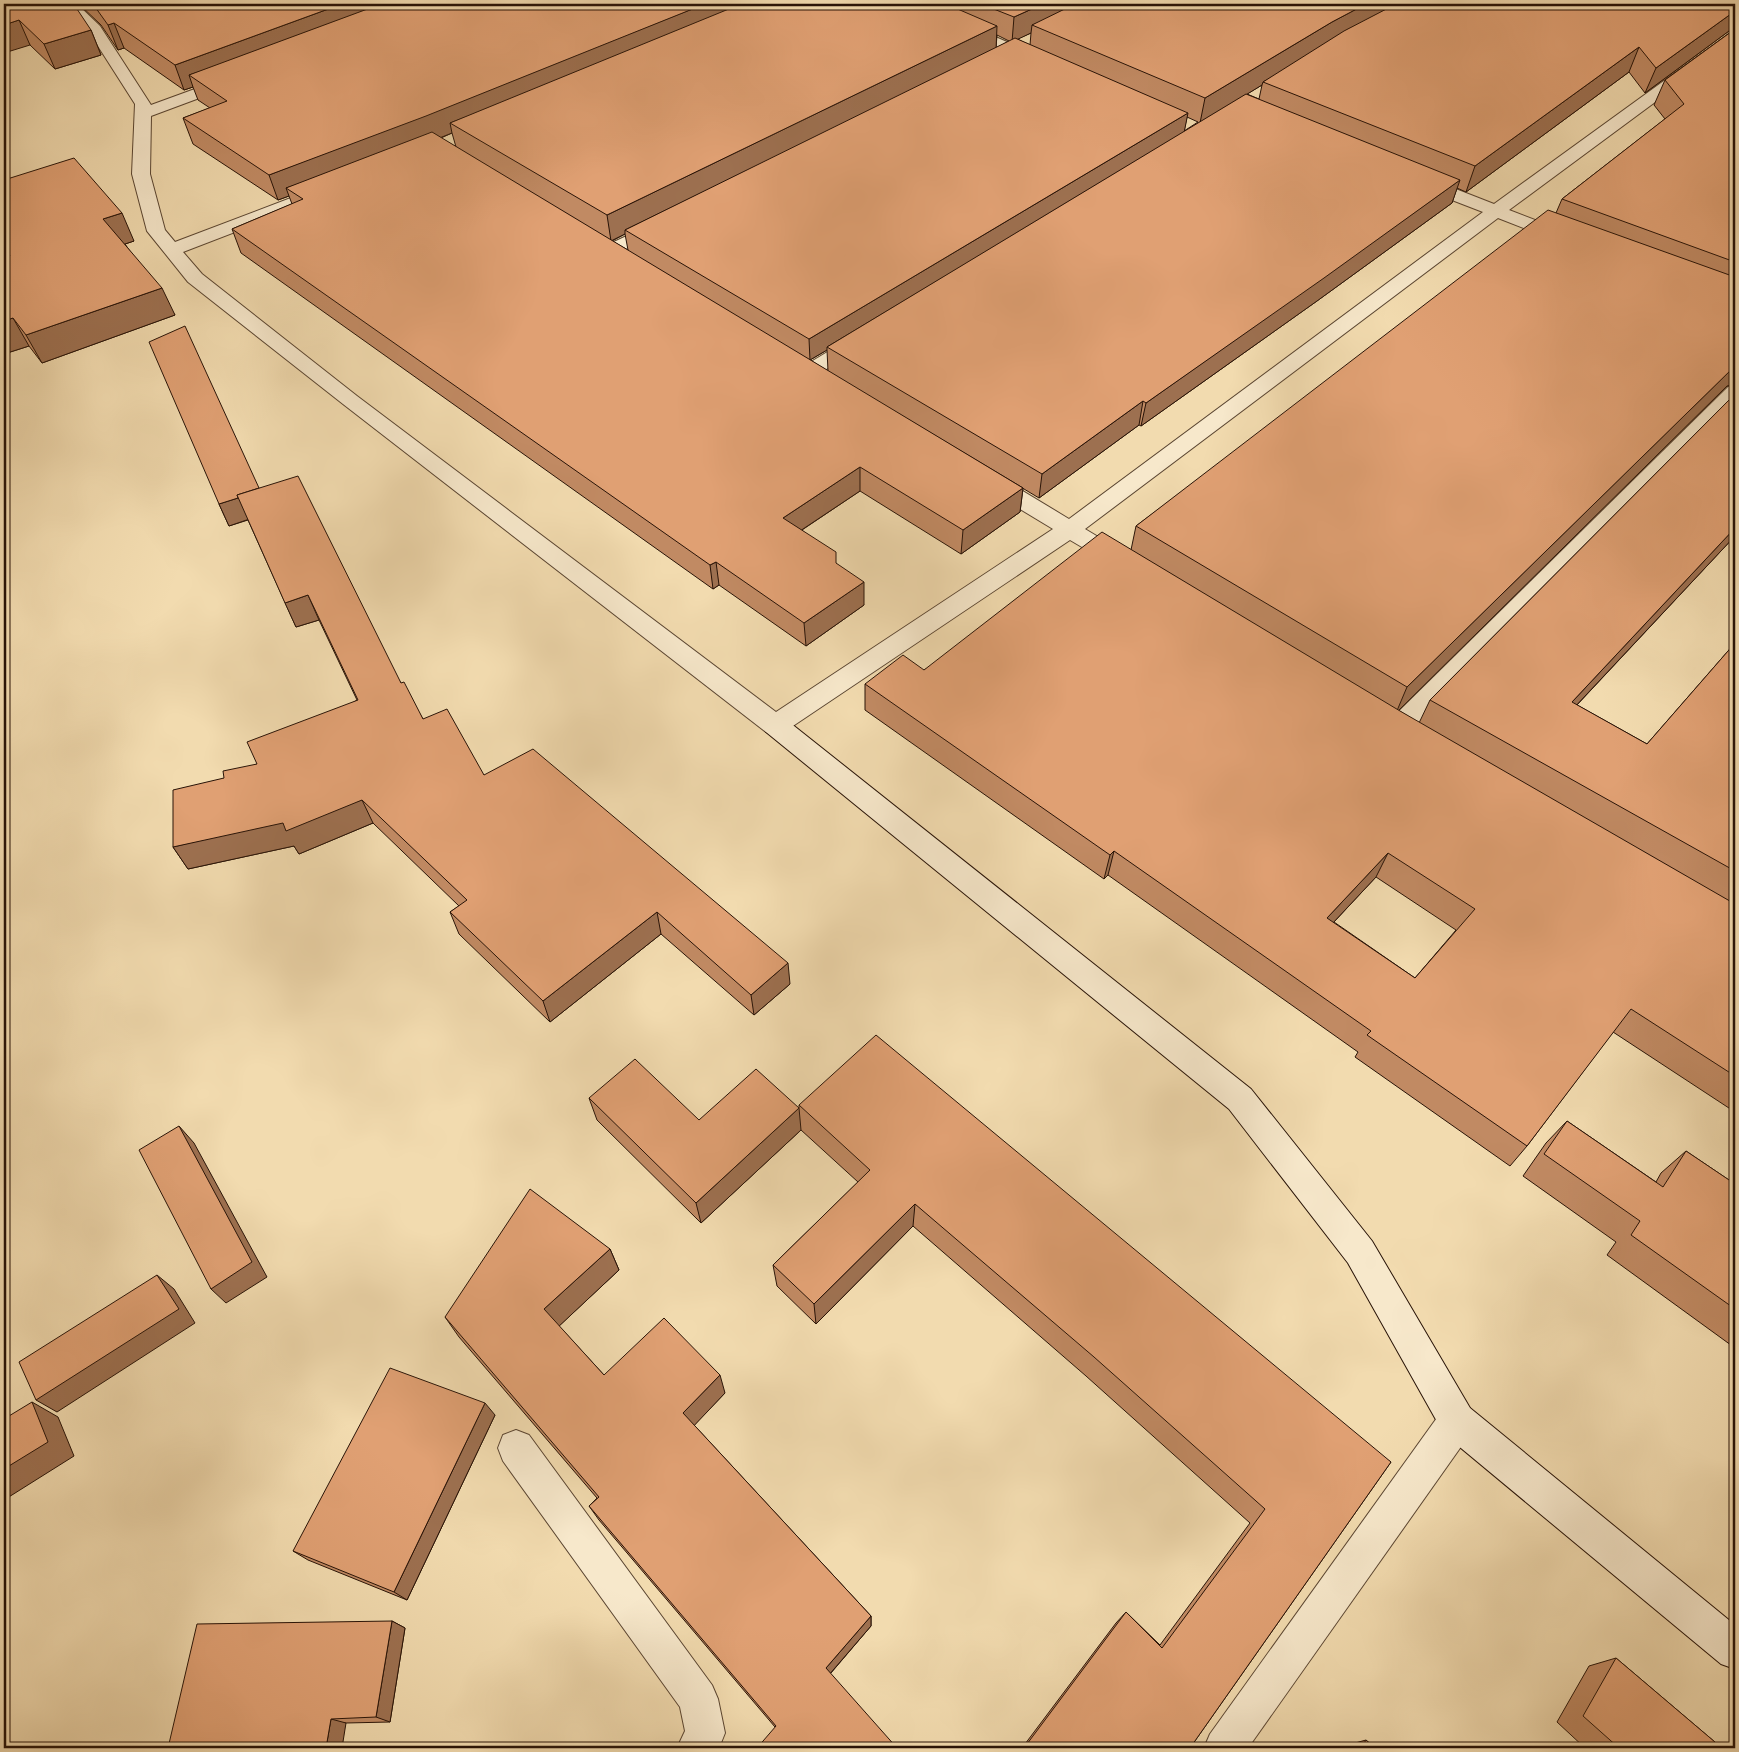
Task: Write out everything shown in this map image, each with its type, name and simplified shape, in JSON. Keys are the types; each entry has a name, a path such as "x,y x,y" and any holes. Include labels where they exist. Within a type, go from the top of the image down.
{"street":[{"path":"69,4 95,29 143,104 141,174 156,231 195,278 350,400 775,725 1240,1099 1360,1252 1457,1421 1735,1650"},
{"path":"907,4 1049,65"},
{"path":"775,725 1070,529 1495,212 1735,36"},
{"path":"996,58 1030,42"},
{"path":"142,114 245,76"},
{"path":"1404,175 1578,243"},
{"path":"172,250 338,186"},
{"path":"610,251 672,220"},
{"path":"808,372 875,331"},
{"path":"1399,728 1735,391"},
{"path":"977,473 1138,570"},
{"path":"1224,1748 1457,1421"},
{"path":"516,1448 698,1699 705,1733 697,1748"}],"building":[{"path":"4,4 72,4 91,30 44,44 19,20 4,25"},
{"path":"93,4 342,4 175,65 114,23 108,25"},
{"path":"381,4 705,4 426,116 269,175 183,118 227,101 189,75"},
{"path":"741,4 946,4 997,26 607,215 450,123"},
{"path":"981,4 1043,4 1014,17"},
{"path":"1075,4 1366,4 1332,22 1205,98 1032,25"},
{"path":"1396,4 1735,4 1735,11 1656,68 1639,47 1475,166 1263,82 1344,31"},
{"path":"1735,29 1735,262 1562,199 1684,104 1665,80"},
{"path":"1015,38 1188,113 809,339 625,230"},
{"path":"1246,94 1460,180 1324,278 1146,403 1143,401 1042,474 827,347"},
{"path":"432,132 1023,488 963,530 860,467 783,518 836,552 836,563 864,582 804,623 716,562 710,565 232,229 303,199 286,188"},
{"path":"74,158 122,213 103,219 162,288 26,335 13,318 4,321 4,258 10,256 4,247 4,180"},
{"path":"1548,210 1735,277 1735,366 1407,687 1136,526"},
{"path":"185,326 259,488 237,495 238,498 219,504 149,342"},
{"path":"1735,394 1735,528 1572,702 1647,744 1735,643 1735,871 1430,700"},
{"path":"298,476 401,683 404,682 423,719 447,709 484,775 533,749 788,963 751,995 657,912 543,1001 450,912 467,900 362,800 286,831 283,823 173,847 173,790 224,778 223,771 257,764 247,742 358,700 308,595 285,603 237,495"},
{"path":"1102,532 1400,711 1735,904 1735,1076 1631,1009 1527,1146 1367,1035 1371,1031 1114,851 1110,855 865,684 903,655 924,670","holes":["1388,853 1475,909 1415,978 1327,918"]},
{"path":"876,1035 1391,1462 1190,1748 1024,1748 1126,1612 1162,1648 1265,1509 1094,1357 915,1204 814,1304 773,1265 870,1170 799,1105"},
{"path":"635,1059 699,1120 756,1069 799,1108 696,1203 589,1098"},
{"path":"1567,1121 1663,1187 1686,1151 1735,1184 1735,1309 1631,1235 1640,1221 1544,1154"},
{"path":"179,1126 252,1262 211,1289 139,1150"},
{"path":"530,1189 610,1249 544,1309 604,1375 664,1318 720,1375 683,1413 871,1616 826,1668 897,1748 757,1748 776,1726 589,1506 599,1497 445,1317"},
{"path":"157,1275 179,1309 36,1400 19,1362"},
{"path":"390,1368 485,1403 394,1592 293,1551"},
{"path":"32,1402 48,1442 4,1469 4,1419"},
{"path":"392,1621 376,1717 331,1719 326,1748 168,1748 197,1624"},
{"path":"1616,1658 1722,1748 1619,1748 1583,1716"},
{"path":"1366,1740 1375,1748 1361,1748"}]}
